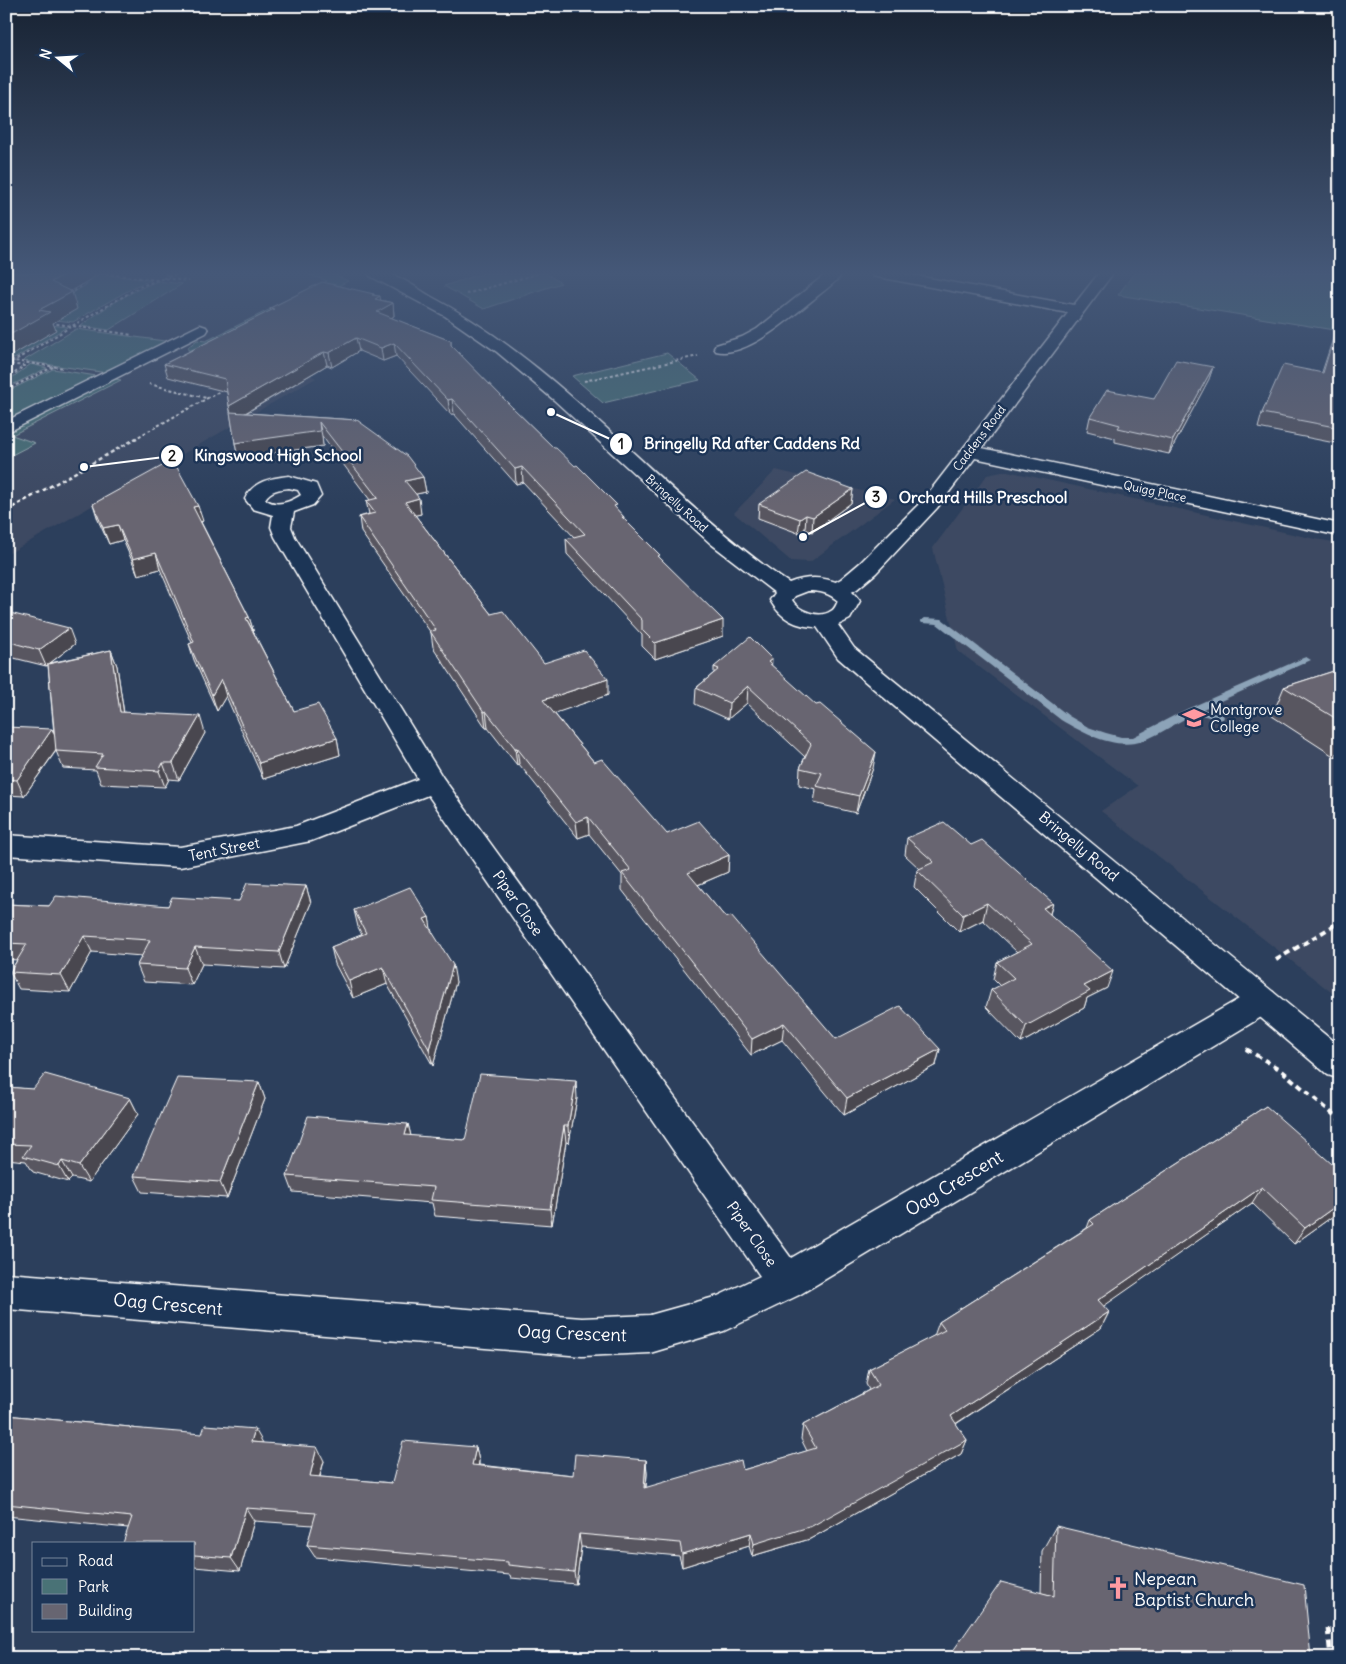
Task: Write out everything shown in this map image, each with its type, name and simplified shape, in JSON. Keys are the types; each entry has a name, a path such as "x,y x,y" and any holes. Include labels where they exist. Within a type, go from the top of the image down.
{"street":[{"path":"6,428 175,351"},
{"name":"Bringelly Road","path":"505,351 712,534 766,578 787,591"},
{"name":"Caddens Road","path":"838,590 849,584 868,568 930,504 1046,351"},
{"name":"Quigg Place","path":"970,450 1340,530"},
{"name":"Piper Close","path":"285,509 281,527 285,538 433,783 786,1282"},
{"path":"805,584 817,584 838,590 845,595 849,601 848,608 844,614 825,621 801,619 785,609 781,602 782,596 787,591 805,584"},
{"name":"Bringelly Road","path":"825,621 835,639 846,653 869,673 1340,1066"},
{"name":"Tent Street","path":"6,845 180,857 301,834 433,783"},
{"name":"Oag Crescent","path":"6,1291 582,1337 650,1334 724,1313 786,1282 1262,1001"}],"path":[{"path":"6,366 31,351"},
{"path":"584,384 581,381 714,351"},
{"path":"6,360 14,361"},
{"path":"6,380 24,366 10,364"},
{"path":"6,390 53,367"},
{"path":"6,511 225,389"},
{"path":"1276,960 1340,922"},
{"path":"1244,1047 1281,1070 1340,1120"},
{"path":"1328,1628 1331,1658"}],"shaded area":[{"path":"6,351 258,351 316,378 6,555"},
{"path":"776,470 895,499 810,562 791,561 734,513"},
{"name":"Montgrove College","path":"1007,471 1340,543 1340,999 1101,811 1138,786 958,651 933,548 987,475"}],"green space":[{"path":"20,351 28,351 14,359 8,358"},
{"path":"40,351 154,351 108,373 23,361"},
{"path":"667,353 700,380 603,403 572,376"},
{"path":"31,364 47,368 6,388 6,382"},
{"path":"53,369 121,380 12,435 35,443 6,458 6,392"}],"building":[{"path":"191,351 333,351 329,353 324,352 229,406 225,379 164,364"},
{"path":"401,351 457,351 554,448 575,466 577,465 617,505 614,506 624,517 622,517 660,555 658,556 723,620 655,643 642,630 642,620 566,539 585,534 522,467 515,469 452,399 448,400"},
{"path":"1330,351 1340,351 1340,428 1262,413 1283,365 1323,373"},
{"path":"1176,360 1213,367 1173,440 1118,428 1120,425 1090,417 1107,390 1154,399"},
{"path":"230,412 357,420 407,456 423,477 405,481 419,498 405,502 491,614 503,611 544,663 584,650 608,679 543,700 594,762 602,759 667,834 699,821 729,855 688,873 726,918 731,916 836,1039 900,1006 940,1049 847,1098 784,1023 752,1039 622,873 631,870 588,817 576,822 517,748 515,748 486,711 484,712 430,631 436,630 359,517 375,513 366,501 378,498 319,422 320,431 235,443"},
{"path":"173,460 198,506 193,507 249,617 246,618 294,711 318,704 337,738 259,763 221,679 212,695 189,644 194,642 156,553 133,559 118,525 103,528 93,504"},
{"path":"806,472 853,489 813,517 806,515 800,519 759,504"},
{"path":"6,612 69,628 39,650 6,641"},
{"path":"750,637 772,659 768,662 816,705 820,704 876,752 859,796 816,786 822,773 800,768 811,744 748,686 729,703 696,688 719,669 714,667"},
{"path":"111,650 120,712 200,716 173,763 163,763 159,771 95,767 103,754 56,751 48,664"},
{"path":"1340,669 1340,721 1284,687"},
{"path":"6,727 52,729 17,780 6,779"},
{"path":"944,822 971,845 982,840 1053,903 1043,908 1113,971 1084,986 1090,991 1026,1026 991,990 1014,978 997,962 1032,944 987,903 963,915 917,870 934,862 907,838"},
{"path":"247,883 306,886 279,952 195,947 185,968 137,965 150,940 84,936 61,975 10,972 27,944 6,943 6,904 49,906 56,896 168,906 172,897 239,901"},
{"path":"410,887 429,917 424,919 453,965 429,1049 383,967 349,981 331,947 366,933 354,910"},
{"path":"45,1074 130,1098 79,1166 62,1161 59,1166 23,1156 31,1145 6,1144 6,1087 33,1089"},
{"path":"480,1074 576,1081 568,1126 564,1126 550,1209 431,1200 434,1187 287,1176 308,1116 408,1124 405,1135 465,1140"},
{"path":"177,1078 259,1082 220,1182 134,1176"},
{"path":"1266,1106 1340,1171 1340,1203 1305,1228 1262,1187 1098,1300 1109,1312 951,1416 967,1440 812,1526 754,1544 751,1533 682,1554 680,1543 579,1534 574,1572 508,1565 508,1562 307,1545 316,1513 246,1508 231,1558 195,1555 195,1542 123,1542 132,1517 6,1504 6,1415 202,1434 205,1425 255,1429 251,1442 317,1447 310,1476 392,1483 403,1441 476,1447 472,1465 573,1475 575,1454 646,1460 644,1488 741,1460 743,1470 816,1448 803,1425 879,1385 869,1369 945,1330 939,1322 1094,1224 1090,1220"},
{"name":"Nepean Baptist Church","path":"1056,1526 1304,1585 1311,1658 948,1658 1001,1582 1054,1596"}],"waterway":[{"path":"925,621 939,621 1065,718 1084,729 1121,740 1135,740 1191,711 1306,660"},
{"path":"1195,710 1219,717"}],"place":[{"name":"Bringelly Rd after Caddens Rd","path":"551,412"},
{"name":"Kingswood High School","path":"84,467"},
{"name":"Orchard Hills Preschool","path":"803,537"},
{"name":"Montgrove College","path":"1194,718"},
{"name":"Nepean Baptist Church","path":"1118,1588"}]}
